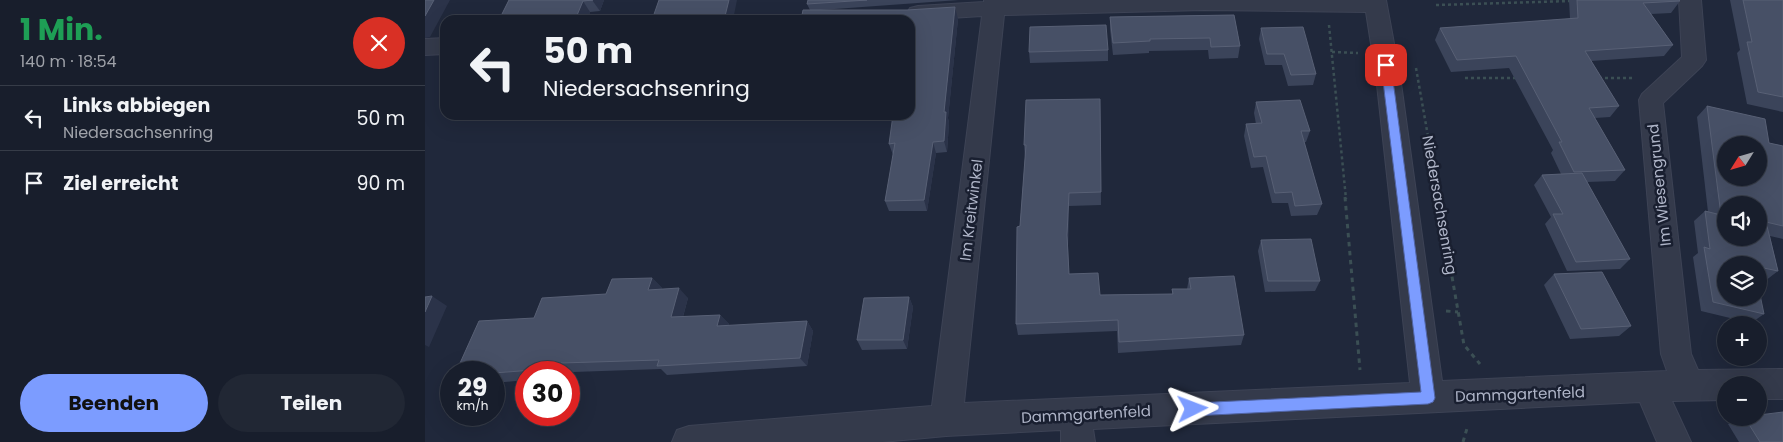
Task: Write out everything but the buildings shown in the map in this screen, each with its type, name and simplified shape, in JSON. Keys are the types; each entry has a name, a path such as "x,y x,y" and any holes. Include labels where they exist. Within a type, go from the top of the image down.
{"street":[{"name":"Im Wiesengrund","path":"1688,385 1676,354 1651,100 1694,60 1690,0"},
{"path":"898,14 995,4 1164,2 1326,4 1375,2 1388,76 1428,398"},
{"name":"Im Kreitwinkel","path":"946,420 995,4"},
{"path":"425,47 440,46"},
{"name":"Dammgartenfeld","path":"689,442 753,440 946,420 1077,428 1362,401 1688,385 1783,384"},
{"path":"1650,388 1674,442"}],"path":[{"path":"1436,5 1577,0"},
{"path":"1326,4 1335,74 1362,401"},
{"name":"Niedersachsenring","path":"1415,62 1464,345 1507,395"},
{"path":"1465,78 1523,78"},
{"path":"1590,78 1676,78"}],"route":[{"path":"1193,409 1428,398 1386,65"}]}
